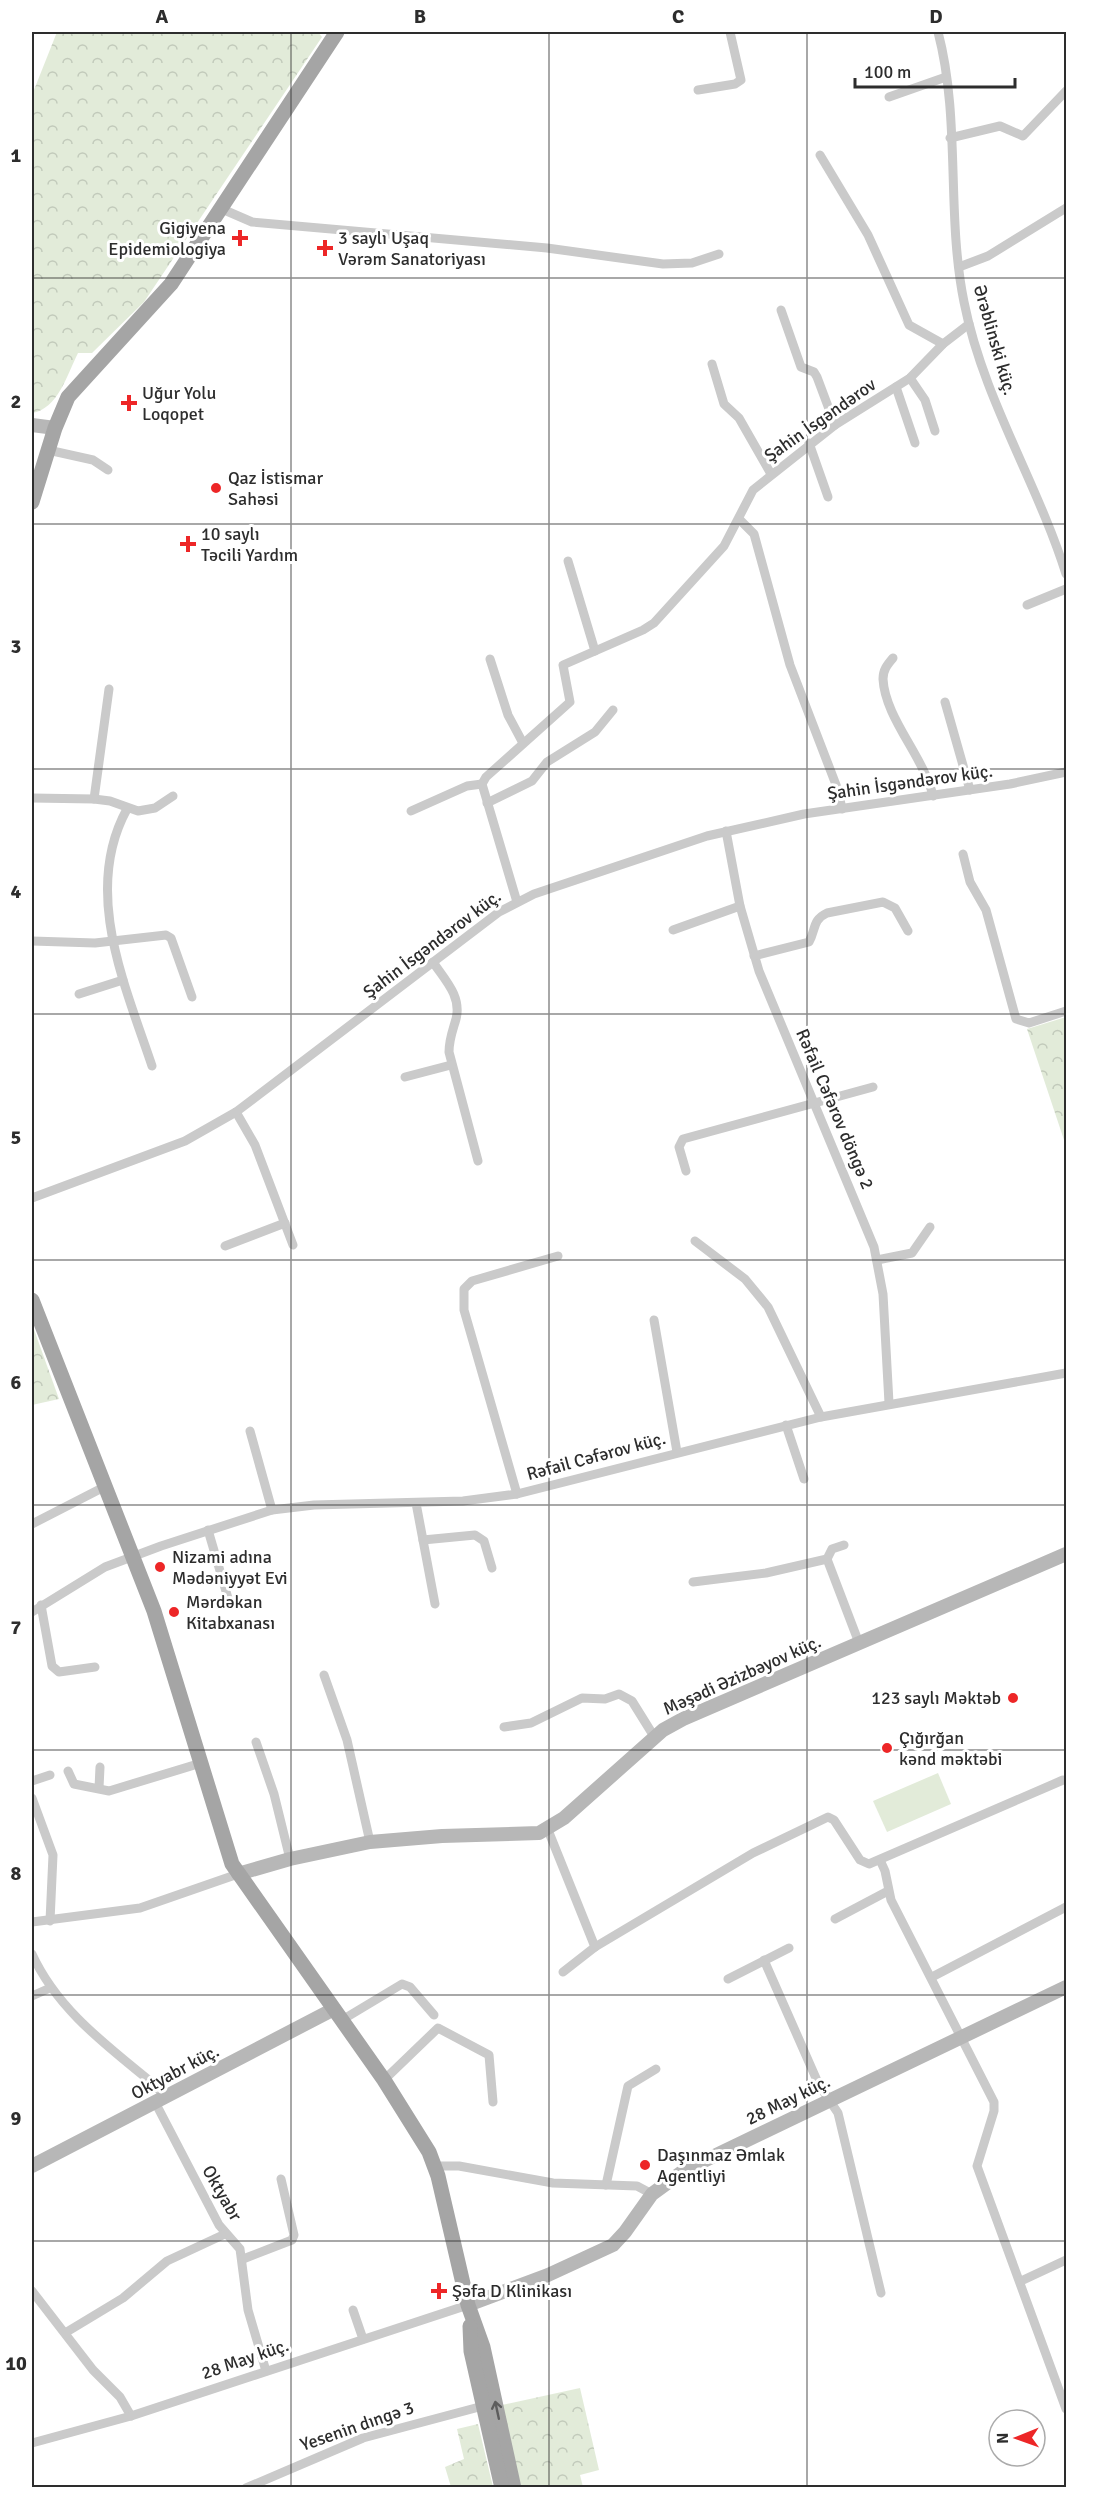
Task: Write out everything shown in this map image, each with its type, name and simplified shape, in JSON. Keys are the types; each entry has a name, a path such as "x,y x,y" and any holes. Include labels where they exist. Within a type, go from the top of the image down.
{"main road":[{"path":"32,502 55,428 74,388 159,299 222,209 336,32"},
{"path":"32,1300 154,1611 230,1857 238,1874 424,2140 435,2166 468,2305 483,2347 514,2487"},
{"path":"468,2305 471,2351 502,2487"}],"street":[{"path":"698,90 735,84 741,80 730,32"},
{"name":"Ərəblinski küç.","path":"938,32 951,138 959,267 969,324 999,413 1065,562 1066,574"},
{"path":"889,97 945,77"},
{"path":"951,138 1000,126 1023,136 1066,91"},
{"path":"820,155 868,235 909,325 943,344"},
{"path":"222,209 252,222 547,248 663,264 692,263 719,255"},
{"path":"959,267 988,256 1064,210 1066,223"},
{"path":"781,310 801,367 814,372 817,377 835,425"},
{"name":"Şahin İsgəndərov","path":"482,784 486,777 522,743 570,702 563,665 643,630 666,612 724,546 739,519 746,500 771,474 835,425 910,378 943,344 969,324"},
{"path":"712,364 724,404 739,418 771,474"},
{"path":"910,378 925,400 935,431"},
{"path":"896,387 915,443"},
{"path":"32,424 55,428"},
{"path":"809,443 828,497"},
{"path":"48,450 93,460 108,470"},
{"path":"739,519 754,534 790,665 838,790 842,809"},
{"path":"568,561 595,651"},
{"path":"1027,605 1066,589"},
{"path":"892,658 884,673 887,694 927,774 933,796"},
{"path":"489,659 508,715 522,743"},
{"path":"94,799 109,689"},
{"path":"945,702 970,790"},
{"path":"487,802 532,781 548,762 595,732 613,710"},
{"name":"Şahin İsgəndərov küç.","path":"32,1198 185,1141 236,1112 433,962 518,902 682,843 726,831 788,817 933,796 1066,772"},
{"path":"411,811 468,786 482,784 518,902"},
{"path":"32,798 94,799 110,801 127,809 147,811 173,796"},
{"path":"127,809 113,835 107,876 107,900 123,980 152,1066"},
{"name":"Rəfail Cəfərov döngə 2","path":"726,831 740,906 754,956 869,1232 877,1260 885,1319 889,1403"},
{"path":"963,854 970,882 986,910 1016,1019 1029,1023 1066,1011"},
{"path":"754,956 808,942 818,917 827,913 883,902 895,908 908,931"},
{"path":"673,930 740,906"},
{"path":"32,941 114,942 166,935 171,938 192,997"},
{"path":"433,962 453,991 458,1009 449,1040 451,1065 478,1161"},
{"path":"79,994 123,980"},
{"path":"405,1077 451,1065"},
{"path":"686,1172 679,1147 683,1139 873,1087"},
{"path":"236,1112 255,1145 293,1245"},
{"path":"225,1246 285,1223"},
{"path":"877,1260 912,1253 930,1227"},
{"path":"695,1241 745,1279 768,1307 821,1417"},
{"path":"517,1494 464,1310 464,1289 472,1281 558,1256"},
{"path":"654,1320 677,1452"},
{"name":"Rəfail Cəfərov küç.","path":"32,1612 98,1571 208,1530 272,1510 314,1505 484,1499 517,1494 821,1417 1066,1373"},
{"path":"786,1425 804,1479"},
{"path":"250,1431 272,1510"},
{"path":"32,1524 106,1486"},
{"path":"416,1503 435,1604"},
{"path":"208,1530 230,1605"},
{"path":"423,1540 475,1535 483,1541 492,1568"},
{"path":"844,1545 832,1549 827,1559 860,1642"},
{"name":"Məşədi Əzizbəyov küç.","path":"548,1830 655,1738 683,1719 1066,1554"},
{"path":"693,1582 766,1573 827,1559"},
{"path":"41,1605 52,1666 59,1672 95,1667"},
{"path":"324,1675 349,1750 370,1842"},
{"path":"504,1727 531,1724 582,1698 605,1698 619,1694 632,1701 655,1738"},
{"path":"256,1742 274,1794 290,1859"},
{"path":"68,1771 74,1784 109,1791 201,1763"},
{"path":"99,1788 100,1767"},
{"path":"32,1781 50,1775"},
{"path":"562,1972 595,1947 753,1853 828,1817 834,1820 860,1860 869,1863 1064,1780"},
{"path":"32,1798 53,1855 50,1921"},
{"path":"32,1922 140,1908 238,1874 290,1859 370,1842 442,1836 532,1834 548,1830 595,1947"},
{"path":"880,1860 885,1871 888,1891 963,2036 994,2102 994,2111 977,2166 1063,2386 1066,2409"},
{"path":"834,1919 888,1891"},
{"path":"933,1977 1066,1907"},
{"path":"728,1979 789,1948"},
{"name":"Oktyabr","path":"32,1954 50,1988 84,2025 156,2086 212,2213 225,2234 240,2249 248,2310 266,2371"},
{"path":"764,1960 819,2085 840,2120 881,2293"},
{"path":"338,2014 402,1984 410,1987 434,2015"},
{"name":"28 May küç.","path":"32,2443 131,2416 468,2305 548,2275 613,2245 652,2194 685,2170 1066,1987"},
{"path":"32,1996 50,1988"},
{"name":"Oktyabr küç.","path":"32,2166 338,2014"},
{"path":"384,2080 438,2028 489,2055 493,2102"},
{"path":"606,2185 628,2086 656,2069"},
{"path":"435,2166 459,2166 553,2183 637,2186 652,2194"},
{"path":"243,2259 292,2240 294,2235 280,2179"},
{"path":"65,2333 123,2298 167,2261 225,2234"},
{"path":"1021,2281 1066,2260"},
{"path":"32,2291 93,2370 120,2397 131,2416"},
{"path":"352,2310 363,2339"},
{"name":"Yesenin dıngə 3","path":"246,2487 363,2438 483,2406"}],"green space":[{"path":"57,32 318,32 322,37 144,302 92,353 78,353 55,398 49,405 32,413 32,95"},
{"path":"1066,1017 1066,1146 1027,1029"},
{"path":"32,1324 59,1399 32,1405"},
{"path":"938,1773 951,1804 887,1832 873,1801"},
{"path":"580,2388 599,2470 580,2475 583,2487 521,2487 502,2405"},
{"path":"478,2424 493,2487 451,2487 445,2467 464,2459 457,2429"}],"place":[{"name":"Gigiyena Epidemiologiya","path":"240,238"},
{"name":"3 saylı Uşaq Vərəm Sanatoriyası","path":"325,248"},
{"name":"Uğur Yolu Loqopet","path":"129,403"},
{"name":"Qaz İstismar Sahəsi","path":"216,488"},
{"name":"10 saylı Təcili Yardım","path":"188,544"},
{"name":"Nizami adına Mədəniyyət Evi","path":"160,1567"},
{"name":"Mərdəkan Kitabxanası","path":"174,1612"},
{"name":"123 saylı Məktəb","path":"1013,1698"},
{"name":"Çığırğan kənd məktəbi","path":"887,1748"},
{"name":"Daşınmaz Əmlak Agentliyi","path":"645,2165"},
{"name":"Şəfa D Klinikası","path":"439,2291"}]}
